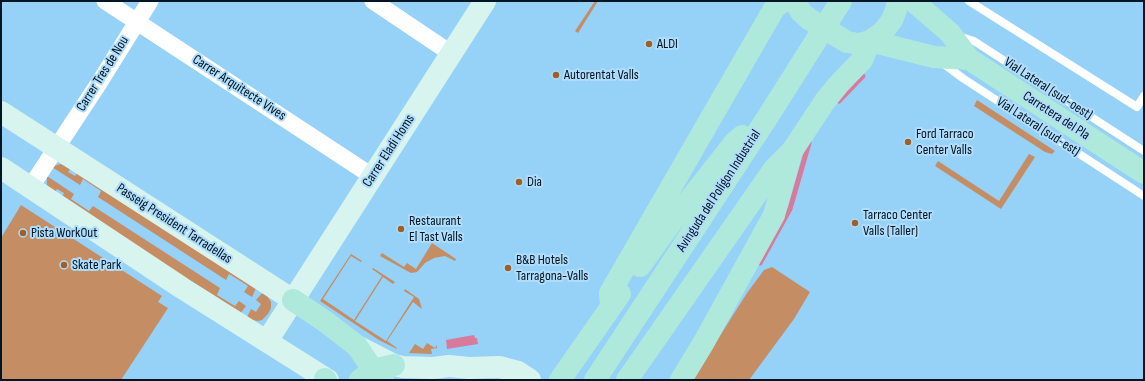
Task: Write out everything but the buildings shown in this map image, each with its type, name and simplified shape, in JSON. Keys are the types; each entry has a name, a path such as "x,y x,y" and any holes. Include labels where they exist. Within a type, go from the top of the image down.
{"main road":[{"path":"611,306 610,293 618,278 775,8 784,1"},
{"path":"795,1 801,12 809,19 838,38 854,44 866,43 883,32 892,20 898,1"},
{"name":"Avinguda del Polígon Industrial","path":"595,380 767,118 841,1"},
{"path":"913,1 950,33 969,59"},
{"path":"870,41 934,57 969,59"},
{"path":"627,380 774,169 792,150 825,101 862,60 870,41"},
{"name":"Carretera del Pla","path":"969,59 1144,173"},
{"path":"560,380 611,306 668,228 735,142 767,118"},
{"path":"681,380 704,342 774,215 792,150"},
{"path":"293,300 326,322 357,346 378,374"}],"street":[{"name":"Carrer Arquitecte Vives","path":"105,1 372,176"},
{"name":"Carrer Tres de Nou","path":"56,147 150,1"},
{"path":"373,1 452,54"},
{"name":"Carrer Eladi Homs","path":"267,341 485,1"},
{"name":"Passeig President Tarradellas","path":"1,112 293,300"},
{"path":"30,188 56,147"},
{"path":"1,168 176,284 326,380"},
{"path":"378,374 410,367 433,368 449,366 469,368 499,367 524,376"},
{"path":"446,380 469,368"}],"lane":[{"path":"969,1 1137,107 1144,96"},
{"name":"Vial Lateral (sud-oest)","path":"950,33 974,41 1144,151"},
{"name":"Vial Lateral (sud-est)","path":"934,57 964,79 1144,196"}],"shaded area":[{"path":"595,1 598,1 578,33 575,31"},
{"path":"977,100 1055,151 1052,154 1045,152 974,106"},
{"path":"1029,154 1035,157 1001,209 935,166 938,161 999,201"},
{"path":"60,164 72,167 68,172 75,176 79,171 257,286 252,297 244,292 248,286 242,282 229,274 226,280 98,197 101,191 83,179 80,185 52,167"},
{"path":"47,176 74,194 71,199 89,211 93,206 220,288 217,295 235,306 239,301 246,306 239,315 61,199 64,193 57,189 54,194 47,186"},
{"path":"21,205 162,296 158,302 168,308 121,380 1,380 1,238"},
{"path":"432,243 456,259 455,261 445,256 434,258 425,263 417,272 411,273 380,256 382,253 404,267 407,263 416,269"},
{"path":"351,254 362,261 361,262 351,256 323,299 354,320 382,276 372,269 373,268 395,282 393,284 383,277 355,321 386,341 414,297 404,291 405,289 419,299 422,309 413,302 387,341 397,349 379,340 320,301"},
{"path":"772,267 810,292 794,319 749,380 692,380 747,293 764,270"},
{"path":"264,291 271,302 271,308 268,314 262,320 258,321 246,319 251,309 256,312 261,304 256,300"},
{"path":"474,335 475,338 477,338 478,344 447,349 446,340"},
{"path":"427,343 435,348 437,345 437,348 431,349 432,354 409,353 415,344 423,349"}],"waterway":[{"path":"839,101 863,76"},
{"path":"760,263 790,209 809,143"}],"place":[{"name":"ALDI","path":"649,44"},
{"name":"Autorentat Valls","path":"556,75"},
{"name":"Ford Tarraco Center Valls","path":"908,142"},
{"name":"Dia","path":"519,182"},
{"name":"Tarraco Center Valls (Taller)","path":"855,223"},
{"name":"Restaurant El Tast Valls","path":"401,229"},
{"name":"Pista WorkOut","path":"23,233"},
{"name":"Skate Park","path":"64,265"},
{"name":"B&B Hotels Tarragona-Valls","path":"508,268"}]}
